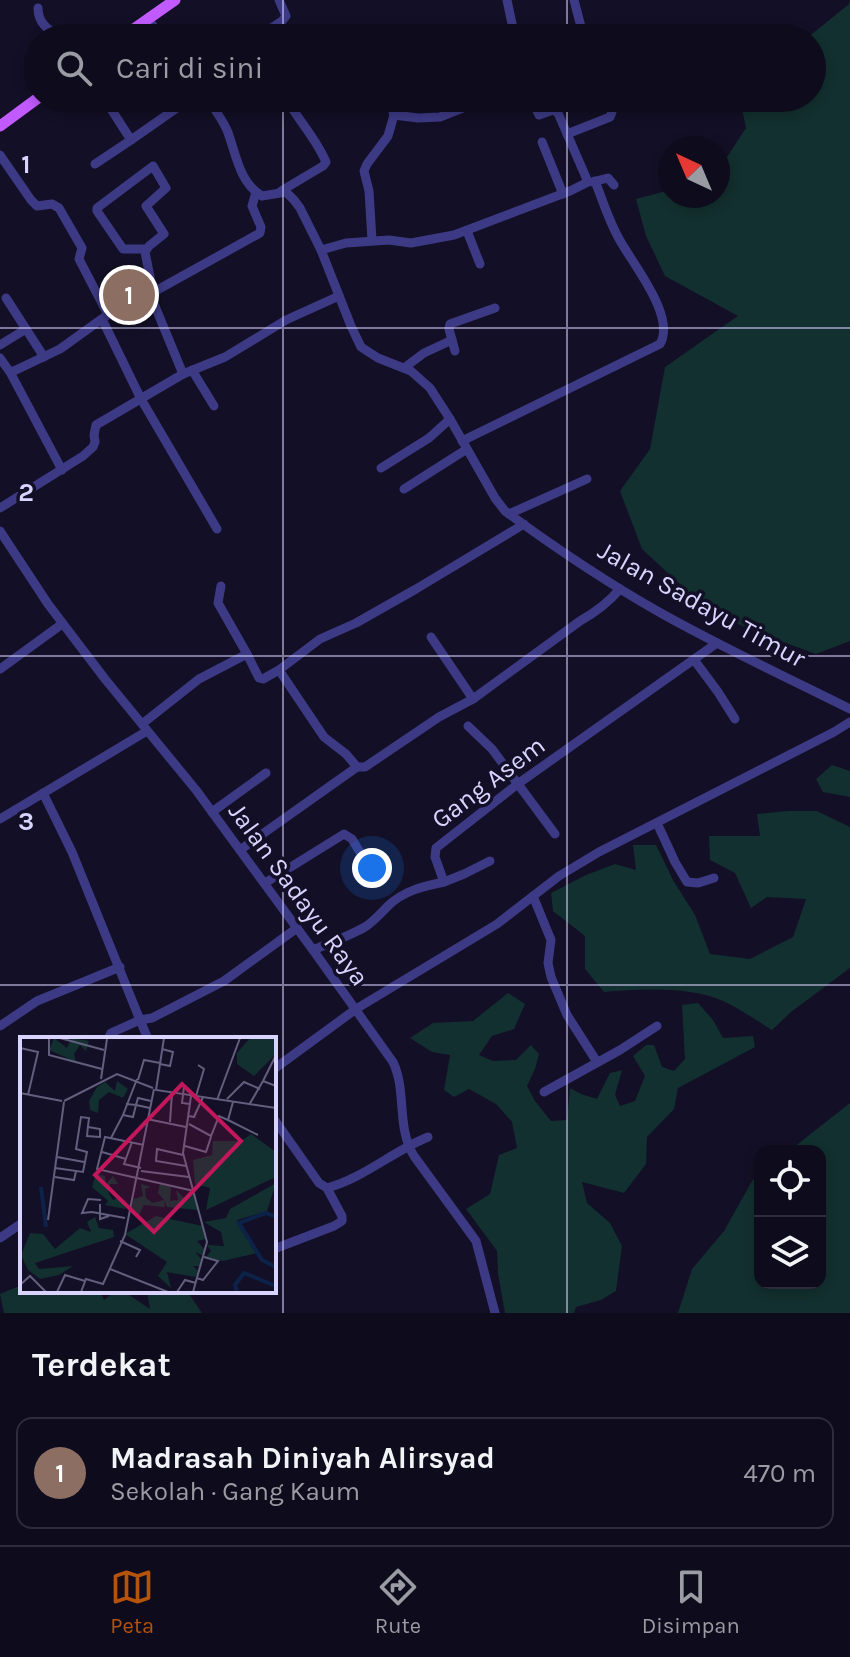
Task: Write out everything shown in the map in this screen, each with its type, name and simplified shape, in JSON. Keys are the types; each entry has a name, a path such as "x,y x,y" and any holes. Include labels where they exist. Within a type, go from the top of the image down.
{"main road":[{"path":"141,24 175,0"},
{"path":"0,126 24,108"}],"street":[{"path":"278,24 286,16 279,0"},
{"path":"507,0 512,24"},
{"path":"574,0 580,24"},
{"path":"38,8 38,16 44,24"},
{"path":"148,19 152,24"},
{"path":"113,112 131,140"},
{"path":"95,164 171,112"},
{"path":"216,112 226,128 236,160 256,192 262,196 281,191 326,162 294,112"},
{"path":"372,240 369,191 364,171 386,140 393,112"},
{"path":"394,115 440,117 453,112"},
{"path":"404,489 465,445 660,344 663,338 663,324 651,289 618,237 556,112"},
{"path":"567,134 609,119 612,112"},
{"path":"542,142 563,194"},
{"path":"0,155 37,206 52,204 59,208 82,248 79,259 141,399 217,529"},
{"path":"147,249 123,249 97,208 153,166 166,189 146,207 164,234 147,249 145,256 151,282 150,294 187,372 214,406"},
{"path":"321,250 372,240 411,243 467,231 592,182 608,178 614,185"},
{"name":"Jalan Sadayu Timur","path":"281,191 290,194 321,250 364,350 418,376 430,388 495,498 509,514 620,589 717,643 850,709"},
{"path":"10,372 60,349 105,317 260,233 261,227 252,206 256,192"},
{"path":"467,231 480,264"},
{"path":"0,508 93,447 96,425 187,372 225,357 286,320 339,296"},
{"path":"6,298 44,357"},
{"path":"455,351 449,327 451,323 495,308"},
{"path":"0,345 26,329"},
{"path":"404,368 424,353 452,340"},
{"path":"0,358 62,470"},
{"path":"381,468 429,438 450,419"},
{"path":"509,514 587,479"},
{"path":"221,586 218,603 259,678 263,679 320,639 356,623 524,524"},
{"name":"Jalan Sadayu Raya","path":"0,531 62,624 196,790 356,1009 396,1069 407,1145 476,1241 495,1313"},
{"path":"240,850 357,767 365,767 439,717 473,699 599,610 620,589"},
{"path":"0,669 62,624"},
{"path":"431,637 473,699"},
{"name":"Gang Asem","path":"444,882 435,857 436,848 519,783 717,643"},
{"path":"0,819 144,727 199,679 247,654"},
{"path":"695,661 735,719"},
{"path":"279,670 324,737 357,767"},
{"path":"276,1068 356,1009 497,924 559,876 599,852 850,722"},
{"path":"468,726 492,749 555,834"},
{"path":"212,812 266,773"},
{"path":"43,793 72,852 147,1037"},
{"path":"657,823 687,882 698,883 714,878"},
{"path":"265,883 344,834 352,839 374,876"},
{"path":"313,950 364,927 408,892 444,882 490,861"},
{"path":"533,896 551,940 548,963 551,977 567,1015 597,1062"},
{"path":"109,1037 111,1033 152,1018 224,981 297,928"},
{"path":"0,1026 37,1001 120,967"},
{"path":"544,1092 657,1026"},
{"path":"276,1122 319,1183 327,1188 342,1216 342,1221 334,1226 276,1248"},
{"path":"327,1188 428,1137"},
{"path":"0,1238 20,1224"}],"green space":[{"path":"850,0 850,641 816,654 710,612 642,549 620,491 650,449 665,367 738,316 665,276 646,236 636,199 658,193 658,208 730,208 730,152 746,128 743,112 826,112 824,24"},
{"path":"832,765 850,771 850,797 823,792 816,779"},
{"path":"817,811 850,827 850,968 772,1030 710,996 680,991 604,992 585,969 585,936 553,911 551,893 615,864 636,870 633,845 656,845 695,915 710,954 750,959 793,937 806,899 767,897 751,908 735,873 710,860 709,836 760,836 757,814"},
{"path":"508,993 525,1004 514,1029 492,1036 479,1055 493,1061 516,1060 531,1045 539,1054 527,1086 551,1121 567,1120 570,1088 597,1099 610,1073 622,1070 615,1095 620,1106 635,1101 645,1076 633,1056 646,1045 654,1045 662,1067 674,1071 685,1059 682,1005 698,1003 723,1038 753,1036 755,1047 678,1088 674,1109 647,1137 646,1164 624,1193 582,1182 587,1203 610,1223 622,1246 616,1291 601,1300 576,1307 574,1313 505,1313 497,1251 466,1209 490,1194 499,1155 517,1148 512,1122 496,1104 469,1089 454,1097 444,1090 450,1055 432,1052 410,1038 433,1023 473,1021"},
{"path":"850,1103 850,1313 678,1313 692,1269 724,1231 754,1179 754,1289 826,1289 826,1145 797,1145"},
{"path":"17,1287 20,1288 20,1293 101,1293 104,1300 113,1293 126,1293 150,1309 147,1293 188,1293 202,1313 4,1313 0,1294"}],"place":[{"name":"Madrasah Diniyah Alirsyad","path":"129,295"}]}
